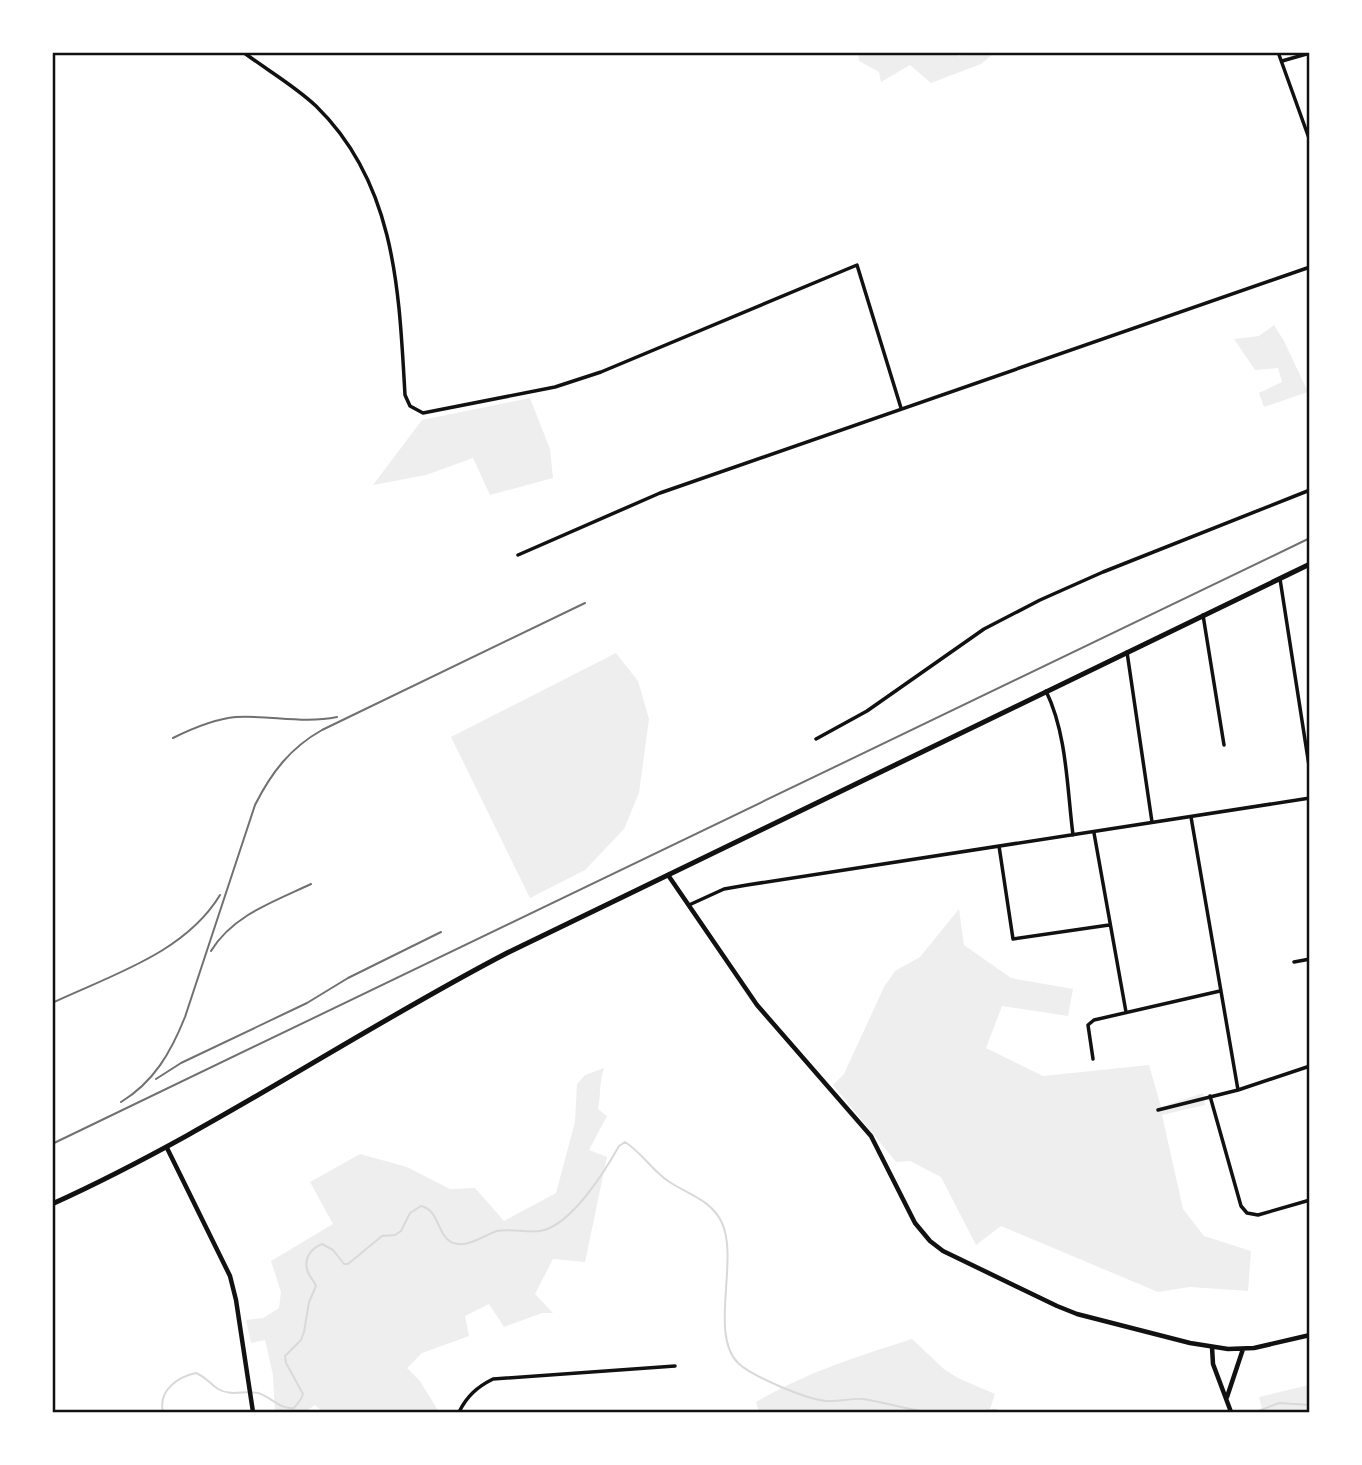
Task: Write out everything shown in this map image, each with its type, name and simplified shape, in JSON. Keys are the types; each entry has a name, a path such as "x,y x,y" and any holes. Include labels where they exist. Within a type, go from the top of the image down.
{"main road":[{"path":"52,1204 167,1148 227,1115 449,983 513,950 1310,564"},
{"path":"668,875 764,1014 871,1136 910,1215 930,1241 953,1256 1094,1320 1212,1347 1243,1349 1270,1346 1310,1335"},
{"path":"167,1148 230,1276 253,1412"},
{"path":"1212,1347 1213,1364 1231,1412"},
{"path":"1227,1398 1243,1349"}],"street":[{"path":"243,52 314,104 346,142 363,171 383,219 395,264 405,395 410,406 423,413 543,390 601,372 857,265 901,408"},
{"path":"1278,52 1310,141"},
{"path":"1282,61 1310,53"},
{"path":"518,555 656,495 1310,267"},
{"path":"816,739 867,711 984,629 1040,600 1103,572 1310,490"},
{"path":"1280,577 1310,772"},
{"path":"1203,614 1224,745"},
{"path":"1127,652 1152,822"},
{"path":"1046,691 1052,702 1060,738 1073,835"},
{"path":"688,905 724,889 747,885 1310,798"},
{"path":"1191,817 1238,1090"},
{"path":"1094,833 1126,1012"},
{"path":"999,846 1013,939 1109,925"},
{"path":"1294,962 1310,959"},
{"path":"1093,1059 1088,1025 1090,1022 1220,991"},
{"path":"1158,1110 1238,1090 1310,1066"},
{"path":"1210,1096 1241,1206 1247,1213 1258,1215 1310,1200"},
{"path":"459,1412 479,1386 493,1379 675,1366"}],"shaded area":[{"path":"957,52 959,57 963,53 993,54 981,64 931,83 910,65 881,82 879,72 859,61 858,53"},
{"path":"1274,325 1308,392 1264,407 1259,393 1282,382 1278,368 1255,370 1234,339 1259,336"},
{"path":"530,398 550,449 553,478 490,495 473,458 426,475 373,485 422,420"},
{"path":"616,653 638,681 649,719 639,793 624,829 585,870 530,898 451,737"},
{"path":"959,909 964,945 1011,978 1073,989 1068,1016 1002,1006 986,1048 1043,1076 1149,1065 1161,1107 1203,1093 1205,1105 1162,1115 1183,1209 1204,1236 1251,1251 1248,1291 1190,1287 1158,1292 1001,1226 976,1245 941,1177 910,1161 896,1162 833,1085 844,1074 884,987 895,971 920,957"},
{"path":"604,1068 598,1109 607,1116 589,1150 607,1157 585,1262 553,1259 535,1294 553,1313 542,1313 504,1327 489,1304 465,1316 469,1336 422,1353 407,1368 420,1381 439,1412 323,1412 315,1405 305,1412 275,1412 273,1375 265,1340 251,1343 246,1320 263,1318 279,1308 281,1292 271,1261 333,1224 310,1182 360,1154 407,1167 450,1189 475,1188 504,1221 556,1193 575,1122 577,1084 585,1075"},
{"path":"912,1339 944,1369 995,1394 989,1412 759,1412 756,1402 794,1382"},
{"path":"1309,1385 1309,1412 1263,1412 1259,1397"}],"waterway":[{"path":"163,1412 163,1398 170,1386 196,1373 223,1391 258,1393 284,1407 294,1408 303,1394 285,1356 301,1340 304,1332 309,1302 316,1286 306,1265 310,1254 318,1246 322,1244 333,1250 344,1264 348,1264 382,1236 395,1235 401,1231 410,1213 421,1206 431,1212 446,1238 456,1244 468,1243 497,1231 540,1231 552,1227 586,1196 619,1146 625,1142 668,1181 706,1203 718,1215 726,1238 728,1256 726,1334 730,1350 738,1363 767,1381 817,1399 863,1399 926,1412"},
{"path":"1256,1412 1279,1403 1310,1405"},
{"path":"972,1412 1001,1412"}],"railway":[{"path":"52,1144 1310,538"},
{"path":"121,1102 152,1076 174,1042 185,1017 255,805 282,762 322,730 585,603"},
{"path":"173,738 204,724 236,717 312,720 337,717"},
{"path":"211,951 220,938 243,918 311,884"},
{"path":"52,1003 122,972 167,947 205,915 220,895"},
{"path":"156,1079 181,1063 307,1003 348,978 441,932"}]}
